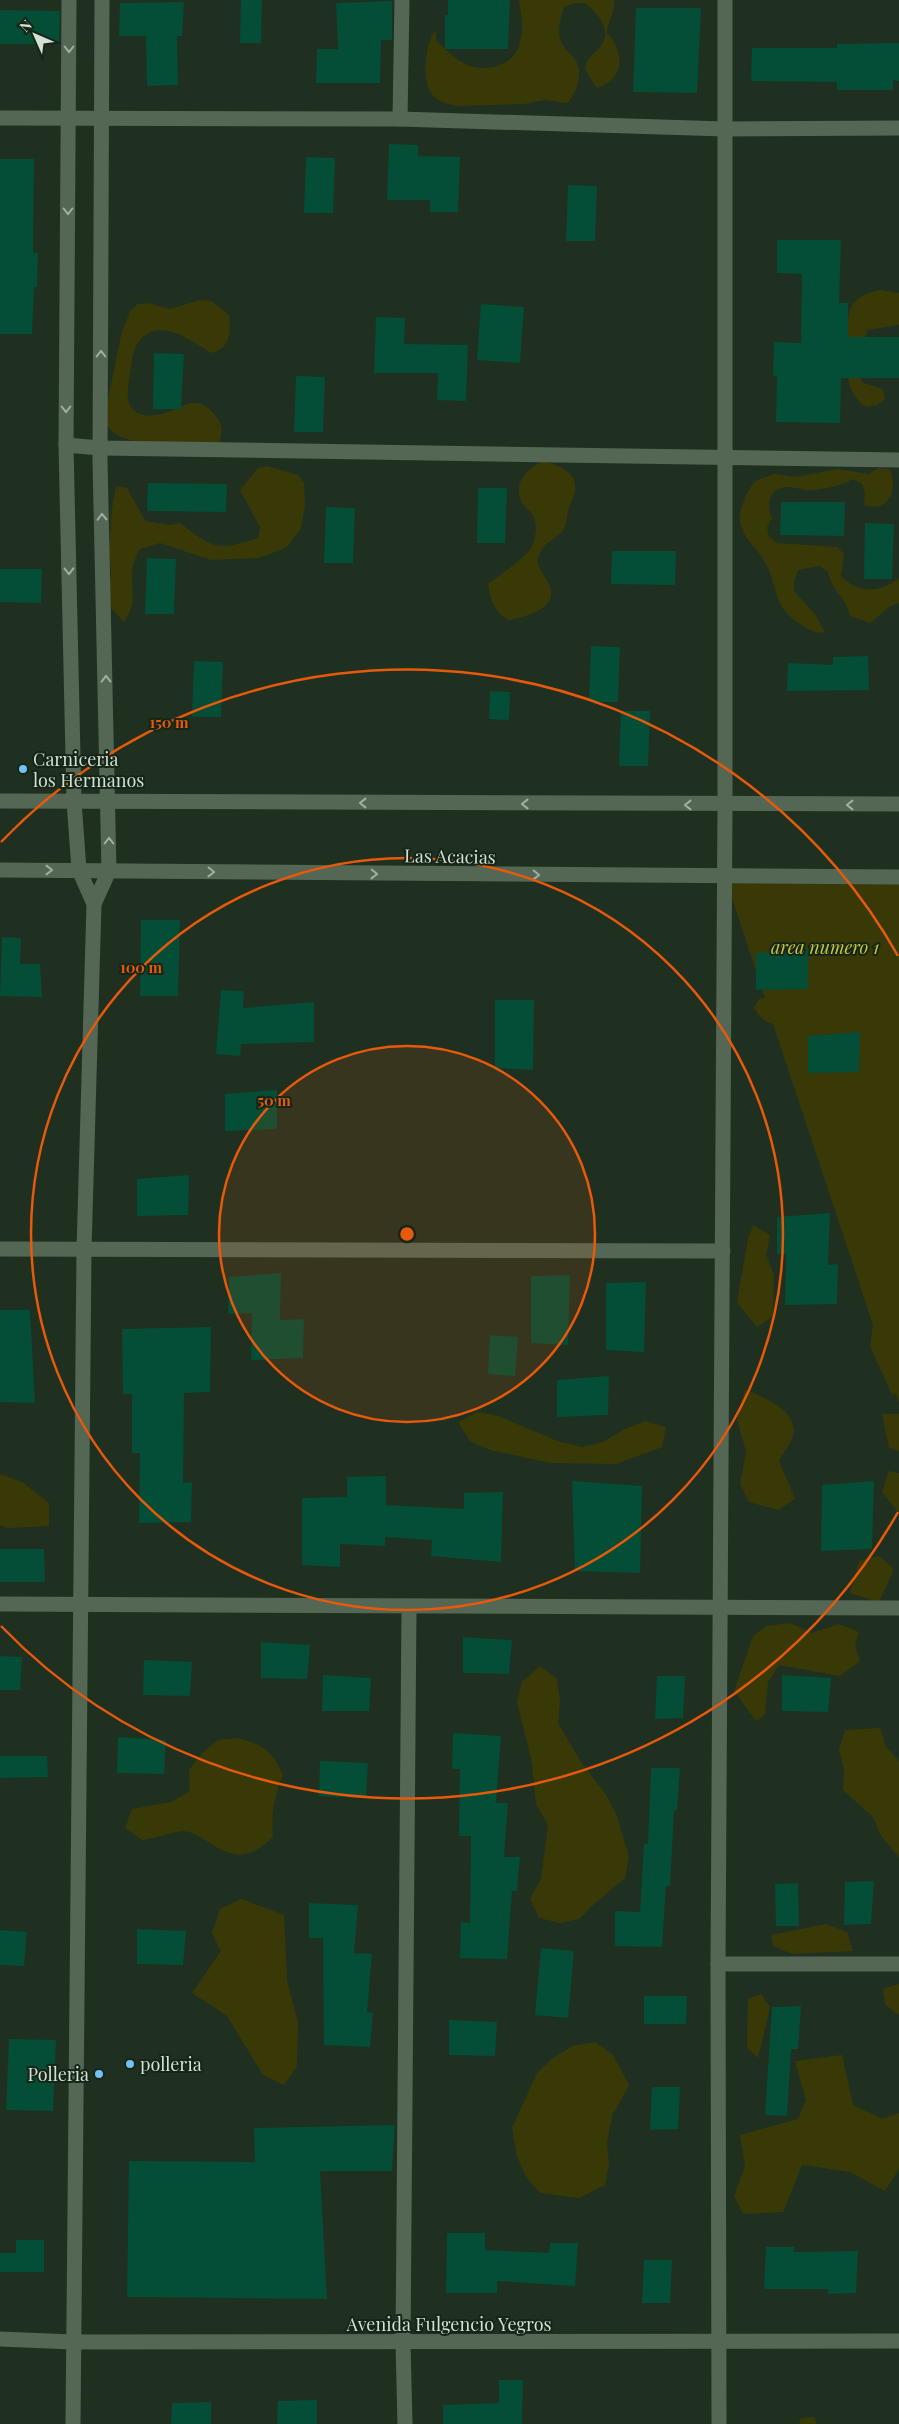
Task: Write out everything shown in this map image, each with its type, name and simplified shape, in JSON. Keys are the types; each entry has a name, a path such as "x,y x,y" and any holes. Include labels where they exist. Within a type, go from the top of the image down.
{"street":[{"path":"69,0 66,445 74,801 79,870 94,904"},
{"path":"73,2424 84,1250 94,904 109,871 100,448 102,0"},
{"path":"400,119 402,0"},
{"path":"719,2424 718,1964 725,805 725,0"},
{"path":"0,118 400,119 725,129 899,128"},
{"path":"66,445 100,448 899,460"},
{"path":"0,801 725,805 899,804"},
{"name":"Las Acacias","path":"0,870 899,878"},
{"path":"0,1249 723,1251"},
{"path":"0,1604 409,1608 899,1608"},
{"path":"405,2424 403,2343 409,1608"},
{"path":"718,1964 899,1964"},
{"name":"Avenida Fulgencio Yegros","path":"0,2339 74,2342 403,2343 899,2341"}],"green space":[{"path":"519,0 614,0 614,9 608,24 607,33 613,40 619,56 617,72 613,78 597,88 585,70 590,57 602,44 605,33 598,16 585,3 575,3 564,7 559,26 561,42 579,68 576,90 567,103 545,100 524,104 457,106 438,100 430,91 425,69 429,42 436,30 436,41 465,64 478,68 501,65 513,56 520,43 522,27"},
{"path":"881,290 899,293 899,325 867,330 858,374 863,383 883,389 885,399 877,405 866,407 854,394 848,377 846,359 848,318 852,306 858,299 869,293"},
{"path":"200,300 211,301 229,315 230,333 226,343 223,347 212,353 179,334 161,330 152,331 137,343 128,385 128,397 131,407 135,411 140,414 149,415 165,413 192,403 203,404 217,417 221,424 222,432 219,444 159,445 142,443 115,434 106,424 105,414 122,331 130,311 138,304 148,303 170,309"},
{"path":"543,461 560,467 569,473 575,483 574,494 565,527 559,535 542,549 537,562 548,582 551,591 550,598 540,610 508,620 499,613 494,605 488,584 519,560 532,546 536,523 532,514 521,501 519,488 520,482 527,472"},
{"path":"267,466 298,475 304,483 305,506 301,528 288,546 258,558 211,560 160,543 140,549 133,568 132,604 124,622 110,607 109,595 111,572 109,550 112,508 116,486 127,488 145,521 169,525 180,523 209,543 224,546 233,545 258,538 260,527 240,490 258,468"},
{"path":"878,468 889,469 893,484 890,498 880,506 864,505 865,494 862,484 853,479 817,490 791,487 782,488 773,493 771,497 769,507 772,518 767,527 769,537 777,543 837,547 844,554 841,576 855,586 877,589 885,587 899,578 899,603 889,607 870,623 850,616 846,604 829,578 828,572 819,566 798,570 794,581 794,591 815,614 825,633 812,631 790,617 779,602 772,578 763,559 749,541 741,526 740,515 744,499 755,481 774,474 796,477 837,469 869,474"},
{"name":"area numero 1","path":"899,871 899,1402 896,1393 892,1395 870,1346 873,1325 773,1024 762,1018 754,1008 759,999 765,998 725,877"},
{"path":"753,1225 770,1235 766,1255 774,1274 773,1316 757,1327 737,1302 748,1238"},
{"path":"745,1389 783,1410 793,1424 793,1436 779,1461 795,1499 778,1510 749,1502 740,1484 746,1451 737,1420"},
{"path":"478,1412 498,1416 560,1442 582,1447 603,1442 623,1430 645,1421 666,1427 662,1447 616,1464 551,1463 490,1450 470,1441 458,1422"},
{"path":"882,1414 899,1414 899,1451 889,1448"},
{"path":"889,1471 899,1473 899,1513 882,1492"},
{"path":"0,1474 22,1482 49,1503 49,1526 7,1528 0,1525"},
{"path":"879,1556 894,1569 879,1602 850,1593 859,1561"},
{"path":"790,1623 812,1633 839,1624 859,1632 855,1645 860,1661 840,1676 779,1665 768,1682 765,1715 756,1721 734,1691 753,1636 767,1626"},
{"path":"540,1666 557,1679 560,1702 558,1723 581,1762 607,1796 617,1816 629,1857 625,1878 579,1919 560,1923 539,1918 530,1899 541,1879 548,1825 536,1804 532,1763 517,1702 522,1682"},
{"path":"880,1728 886,1747 899,1761 899,1857 881,1836 873,1817 843,1790 844,1769 839,1750 845,1730"},
{"path":"238,1738 261,1746 266,1750 275,1760 283,1775 274,1806 272,1821 273,1837 267,1843 248,1853 234,1854 226,1852 197,1835 188,1832 180,1831 142,1840 125,1828 132,1809 171,1802 190,1791 189,1770 202,1753 218,1740"},
{"path":"241,1899 284,1915 287,1980 298,2023 297,2066 284,2085 263,2075 227,2016 192,1993 221,1951 212,1933 220,1909"},
{"path":"826,1924 847,1932 853,1951 792,1954 773,1946 771,1935"},
{"path":"899,1984 899,2014 897,2014 885,2004 883,1989"},
{"path":"761,1994 770,2007 758,2058 747,2048 748,1999"},
{"path":"595,2042 613,2055 629,2085 612,2116 607,2143 609,2164 605,2185 579,2198 540,2193 527,2178 517,2157 512,2128 537,2073 553,2058 573,2046"},
{"path":"842,2055 853,2105 882,2119 899,2113 899,2169 885,2191 850,2172 802,2165 783,2212 743,2214 734,2196 745,2166 740,2135 798,2119 806,2100 795,2061"},
{"path":"814,2417 817,2424 799,2424 801,2418"}],"building":[{"path":"241,0 262,0 261,43 240,43"},
{"path":"448,0 510,0 508,49 445,49 445,15 448,15"},
{"path":"392,1 392,40 381,40 380,83 316,83 317,49 338,49 336,3"},
{"path":"184,2 182,36 177,36 178,85 147,86 146,36 119,36 120,3"},
{"path":"636,8 701,8 697,93 633,92"},
{"path":"0,10 60,11 59,44 0,44"},
{"path":"899,43 899,81 893,80 893,90 837,90 837,82 751,81 752,48 837,48 837,44"},
{"path":"389,144 418,145 418,156 460,157 458,212 430,212 430,200 387,200"},
{"path":"306,157 335,158 333,213 304,213"},
{"path":"0,159 34,159 33,253 38,253 37,287 34,287 32,334 0,334"},
{"path":"568,185 597,186 595,241 566,241"},
{"path":"777,240 841,240 839,303 848,303 848,337 899,337 899,378 841,378 840,423 776,422 777,376 773,376 774,342 801,343 802,274 777,273"},
{"path":"481,304 524,307 520,363 477,360"},
{"path":"376,317 405,318 404,344 468,345 466,401 437,400 438,373 374,373"},
{"path":"154,353 184,354 181,409 153,409"},
{"path":"296,376 325,377 323,432 294,432"},
{"path":"148,483 227,484 226,512 147,511"},
{"path":"478,488 507,488 505,543 477,543"},
{"path":"781,502 845,502 844,536 780,535"},
{"path":"326,507 355,508 353,563 324,563"},
{"path":"865,523 894,524 892,579 864,579"},
{"path":"612,551 676,551 675,585 611,584"},
{"path":"147,558 176,559 174,614 145,614"},
{"path":"0,569 42,569 41,603 0,602"},
{"path":"591,646 620,647 618,702 589,702"},
{"path":"868,656 869,690 787,691 788,663 833,665 833,657"},
{"path":"194,661 223,662 221,717 192,717"},
{"path":"490,691 510,692 509,720 489,719"},
{"path":"621,711 650,711 648,766 619,766"},
{"path":"141,920 180,920 178,996 140,996"},
{"path":"2,937 21,938 20,964 40,964 42,997 0,996"},
{"path":"808,949 808,989 756,990 756,953"},
{"path":"221,990 244,991 243,1008 314,1002 314,1042 241,1044 240,1056 216,1054"},
{"path":"495,1000 534,1000 533,1070 495,1068"},
{"path":"860,1032 859,1072 808,1073 808,1036"},
{"path":"277,1090 277,1129 225,1131 225,1094"},
{"path":"189,1175 188,1215 137,1216 137,1179"},
{"path":"830,1213 828,1265 838,1264 837,1304 785,1305 786,1254 777,1254 777,1217"},
{"path":"281,1273 280,1320 304,1319 303,1358 251,1360 252,1313 228,1314 229,1277"},
{"path":"570,1275 568,1345 531,1343 531,1276"},
{"path":"646,1282 644,1352 606,1350 606,1283"},
{"path":"0,1310 30,1310 35,1403 0,1402"},
{"path":"211,1327 210,1392 184,1393 183,1483 192,1482 191,1522 139,1523 140,1453 132,1453 132,1394 123,1394 122,1329"},
{"path":"490,1335 518,1337 515,1376 488,1374"},
{"path":"609,1376 608,1415 557,1417 557,1380"},
{"path":"386,1476 386,1505 464,1509 464,1493 503,1492 501,1562 431,1556 432,1540 385,1537 385,1546 340,1544 340,1567 302,1565 302,1498 347,1497 347,1477"},
{"path":"572,1481 642,1486 640,1573 575,1571"},
{"path":"874,1481 872,1549 821,1551 822,1485"},
{"path":"0,1549 44,1549 45,1582 0,1582"},
{"path":"463,1637 512,1640 509,1674 463,1673"},
{"path":"261,1642 310,1645 307,1679 261,1678"},
{"path":"0,1656 22,1657 20,1690 0,1690"},
{"path":"144,1660 192,1662 190,1696 143,1695"},
{"path":"323,1675 371,1678 369,1711 322,1711"},
{"path":"782,1675 831,1678 828,1712 782,1711"},
{"path":"657,1676 685,1676 683,1718 655,1719"},
{"path":"453,1733 501,1736 496,1803 508,1803 504,1857 520,1857 517,1891 512,1891 507,1959 460,1958 461,1922 470,1923 471,1836 459,1836 460,1769 452,1769"},
{"path":"118,1737 166,1740 164,1774 117,1773"},
{"path":"0,1756 47,1756 48,1777 0,1778"},
{"path":"320,1761 368,1763 366,1798 319,1796"},
{"path":"651,1768 680,1768 677,1810 674,1810 670,1886 666,1886 662,1947 615,1946 615,1911 640,1912 644,1844 648,1844"},
{"path":"874,1881 871,1924 844,1925 845,1882"},
{"path":"798,1883 799,1926 776,1926 775,1884"},
{"path":"309,1903 358,1905 354,1953 372,1954 367,2012 373,2013 370,2047 324,2045 323,1938 309,1938"},
{"path":"137,1929 186,1931 183,1965 137,1964"},
{"path":"0,1930 27,1932 24,1966 0,1965"},
{"path":"541,1948 574,1951 568,2018 535,2015"},
{"path":"644,1996 687,1996 686,2024 644,2024"},
{"path":"801,2006 798,2049 791,2049 787,2116 765,2115 772,2007"},
{"path":"449,2020 497,2022 495,2056 449,2055"},
{"path":"9,2039 56,2040 53,2111 6,2110"},
{"path":"652,2087 680,2087 678,2129 650,2130"},
{"path":"395,2125 392,2171 320,2171 327,2299 127,2297 129,2161 255,2162 254,2128"},
{"path":"447,2233 485,2233 485,2250 549,2253 550,2243 578,2243 575,2286 497,2281 497,2293 446,2293"},
{"path":"16,2240 44,2240 44,2272 0,2272 0,2253 16,2253"},
{"path":"766,2247 794,2247 794,2252 858,2251 856,2293 828,2294 828,2289 764,2289"},
{"path":"644,2260 672,2260 670,2303 642,2303"},
{"path":"499,2380 523,2380 522,2424 443,2424 443,2405 499,2403"},
{"path":"317,2400 317,2424 277,2424 278,2401"},
{"path":"211,2402 211,2424 171,2424 172,2403"}],"place":[{"name":"Carniceria los Hermanos","path":"23,769"},
{"name":"polleria","path":"130,2064"},
{"name":"Polleria","path":"99,2074"}]}
